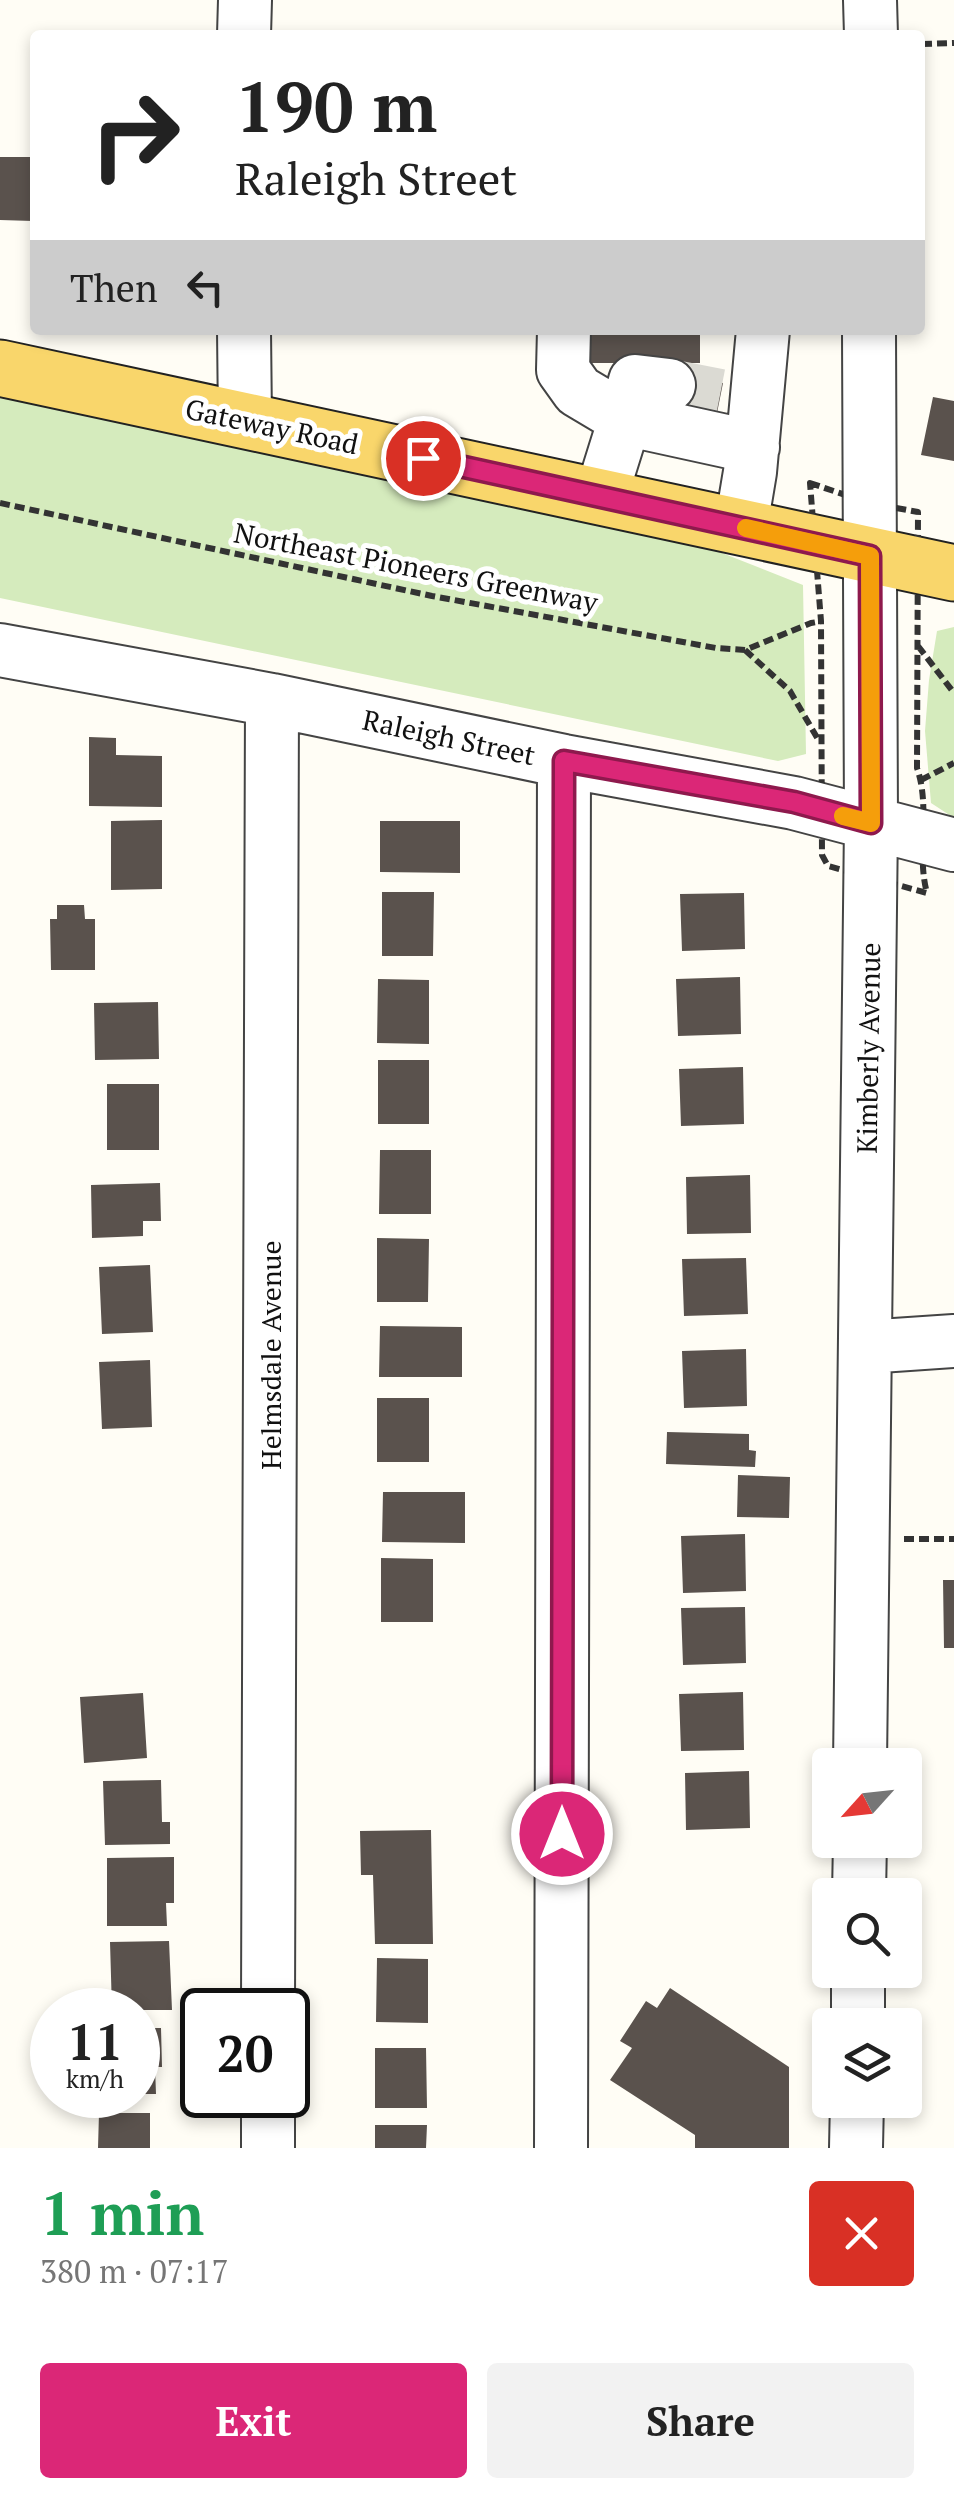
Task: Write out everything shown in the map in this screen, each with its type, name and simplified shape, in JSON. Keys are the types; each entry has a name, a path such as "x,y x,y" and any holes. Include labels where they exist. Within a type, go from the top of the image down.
{"main road":[{"name":"Gateway Road","path":"0,368 954,572"}],"street":[{"path":"244,0 244,30"},
{"path":"870,0 870,30"},
{"path":"244,335 245,421"},
{"path":"564,335 563,370 578,391 626,419 744,415"},
{"path":"741,526 744,415 762,335"},
{"name":"Kimberly Avenue","path":"860,1748 871,823 870,335"},
{"path":"601,496 635,380 670,386"},
{"name":"Raleigh Street","path":"0,650 794,802 954,845"},
{"name":"Helmsdale Avenue","path":"268,1988 272,700"},
{"path":"561,2148 564,761"},
{"path":"865,1347 954,1341"},
{"path":"268,2118 268,2148"},
{"path":"856,2148 857,2118"}],"path":[{"path":"925,44 954,44"},
{"name":"Northeast Pioneers Greenway","path":"0,503 432,596 689,644 745,650 821,621"},
{"path":"917,645 954,692"},
{"path":"745,650 790,691 820,743"},
{"path":"921,780 954,763"},
{"path":"898,1539 954,1539"}],"green space":[{"path":"0,396 717,551 803,585 806,754 778,761 0,598"},
{"path":"954,627 954,818 931,803 925,731 937,631"}],"building":[{"path":"0,157 30,157 30,221 0,220"},
{"path":"586,335 700,335 700,363 586,363"},
{"path":"672,372 723,383 714,428 662,417"},
{"path":"933,397 954,401 954,461 921,455"},
{"path":"89,737 116,738 116,755 162,756 162,807 89,806"},
{"path":"162,820 162,889 111,890 111,821"},
{"path":"380,821 460,821 460,873 380,872"},
{"path":"382,892 434,892 433,956 382,956"},
{"path":"744,893 745,949 682,951 680,894"},
{"path":"57,905 84,905 85,919 95,919 95,970 51,970 50,919 57,919"},
{"path":"740,977 741,1034 678,1036 676,979"},
{"path":"378,979 429,980 429,1044 377,1043"},
{"path":"158,1002 159,1059 95,1060 94,1003"},
{"path":"378,1060 429,1060 429,1124 378,1124"},
{"path":"743,1067 744,1124 681,1126 679,1069"},
{"path":"107,1084 159,1084 159,1150 107,1150"},
{"path":"380,1150 431,1150 431,1214 379,1214"},
{"path":"750,1175 751,1233 687,1234 686,1177"},
{"path":"160,1183 161,1221 143,1221 143,1236 92,1238 91,1185"},
{"path":"377,1238 429,1239 428,1302 377,1302"},
{"path":"746,1258 748,1314 684,1316 682,1259"},
{"path":"150,1265 153,1332 102,1334 99,1267"},
{"path":"380,1326 462,1327 462,1377 379,1377"},
{"path":"746,1349 747,1406 684,1408 682,1351"},
{"path":"150,1360 152,1427 102,1429 99,1362"},
{"path":"377,1398 429,1398 429,1462 377,1462"},
{"path":"667,1432 749,1434 749,1450 756,1451 755,1467 666,1464"},
{"path":"738,1475 790,1477 789,1518 737,1517"},
{"path":"383,1492 465,1492 465,1543 382,1542"},
{"path":"745,1534 746,1591 683,1593 681,1536"},
{"path":"381,1558 433,1559 433,1622 381,1622"},
{"path":"943,1580 954,1580 954,1648 944,1648"},
{"path":"745,1607 746,1663 683,1665 681,1608"},
{"path":"743,1692 744,1750 681,1751 679,1694"},
{"path":"143,1693 147,1758 84,1763 80,1697"},
{"path":"749,1771 750,1828 686,1830 685,1773"},
{"path":"161,1780 162,1822 170,1822 170,1844 105,1845 103,1781"},
{"path":"431,1830 433,1944 375,1944 373,1875 361,1875 360,1831"},
{"path":"174,1857 174,1903 166,1903 167,1926 107,1926 107,1858"},
{"path":"169,1941 172,2010 160,2010 160,1988 111,1988 110,1942"},
{"path":"377,1958 428,1959 428,2023 376,2022"},
{"path":"670,1988 789,2067 789,2148 695,2148 695,2135 610,2080 632,2048 620,2041 646,2001 657,2008"},
{"path":"375,2048 426,2048 427,2108 375,2108"},
{"path":"99,2118 150,2118 150,2148 98,2148"},
{"path":"375,2125 427,2125 426,2148 375,2148"}],"tunnel":[{"path":"669,385 720,395"}],"slow traffic":[{"path":"746,528 870,556 871,823 843,816"}],"route":[{"path":"423,458 870,556 871,823 794,802 564,761 562,1834"}]}
